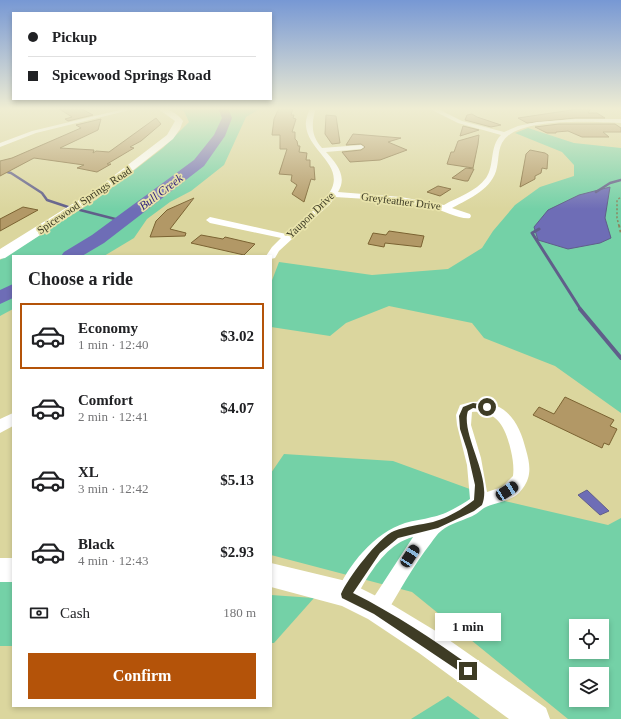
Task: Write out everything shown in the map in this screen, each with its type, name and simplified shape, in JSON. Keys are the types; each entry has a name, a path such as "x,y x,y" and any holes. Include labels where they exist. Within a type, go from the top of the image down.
{"main road":[{"name":"Spicewood Springs Road","path":"0,255 99,192 164,142"},
{"path":"0,570 12,570"},
{"path":"272,575 346,594 377,610 429,643 534,718"}],"street":[{"name":"Yaupon Drive","path":"271,255 287,237 334,194 337,186 338,173 334,164 317,142"},
{"path":"447,207 476,191 489,179 500,142"},
{"path":"322,150 361,147"},
{"name":"Greyfeather Drive","path":"334,194 404,199 447,207 467,216"},
{"path":"210,220 287,237"},
{"path":"346,594 377,550 395,535 418,528 435,525 471,508 479,502 499,497 515,486 521,478 521,466 510,426 505,419 487,407 473,406 465,409 462,416 479,485 479,502"},
{"path":"0,427 12,419"},
{"path":"377,610 414,550 435,525"}],"path":[{"path":"621,197 617,200 617,218 621,234"}],"green space":[{"path":"169,142 235,142 224,165 191,191 170,202 147,219 134,238 106,255 12,255 12,310 0,316 0,260 96,200"},
{"path":"536,142 570,142 621,148 621,413 555,366 484,338 472,323 389,306 346,323 330,336 272,327 272,280 279,262 372,275 448,269 482,248 493,231 515,205 540,187 574,176 574,165 562,152"},
{"path":"284,454 393,461 500,500 608,525 621,518 621,719 568,719 412,592 272,555 272,472"},
{"path":"0,580 12,581 12,646 0,646"},
{"path":"272,595 314,598 274,643 272,643"},
{"path":"448,696 480,719 411,719"}],"shaded area":[{"path":"610,187 605,218 611,238 600,243 568,249 538,240 534,227 548,210 579,195"},
{"path":"587,490 609,511 600,515 578,495"}],"building":[{"path":"50,142 74,142 60,148 94,150 93,153 96,151 109,152 123,142 140,142 130,147 134,148 107,164 111,164 97,172 77,168 84,165 34,158 0,176 0,161 12,158"},
{"path":"280,142 297,142 298,146 300,146 299,152 307,153 306,160 310,160 310,167 314,167 315,180 311,179 304,202 292,194 297,185 291,181 292,175 279,174 287,149 280,149"},
{"path":"330,142 340,142 340,143 332,144"},
{"path":"348,142 389,142 388,142 407,150 380,160 350,162 342,152 361,150 365,147 361,144 346,145"},
{"path":"458,142 478,142 473,168 447,164 451,152 454,152"},
{"path":"530,150 548,155 547,169 542,168 541,173 535,176 535,179 520,187 526,154"},
{"path":"466,168 474,169 468,181 452,178"},
{"path":"438,186 451,189 440,196 427,192"},
{"path":"194,198 170,229 186,233 185,236 150,237 156,221 167,210"},
{"path":"23,207 38,210 0,231 0,219"},
{"path":"389,231 424,236 421,247 385,243 384,247 368,244 373,233 386,235"},
{"path":"201,235 223,239 225,237 255,244 244,255 191,243"},
{"path":"565,397 614,420 610,426 617,429 609,445 604,443 602,448 533,415 539,407 554,414"}],"waterway":[{"name":"Bull Creek","path":"72,255 98,239 199,163 215,142"},
{"path":"0,170 11,173 42,193 47,200 68,207"},
{"path":"596,192 610,183 621,180"},
{"path":"80,210 123,221"},
{"path":"539,229 532,233 581,310"},
{"name":"Bull Creek","path":"0,298 12,291"},
{"path":"580,309 621,358"}],"route":[{"path":"468,671 429,643 377,610 346,594 377,550 395,535 418,528 435,525 471,508 479,502 479,485 462,416 465,409 473,406 487,407"}]}
